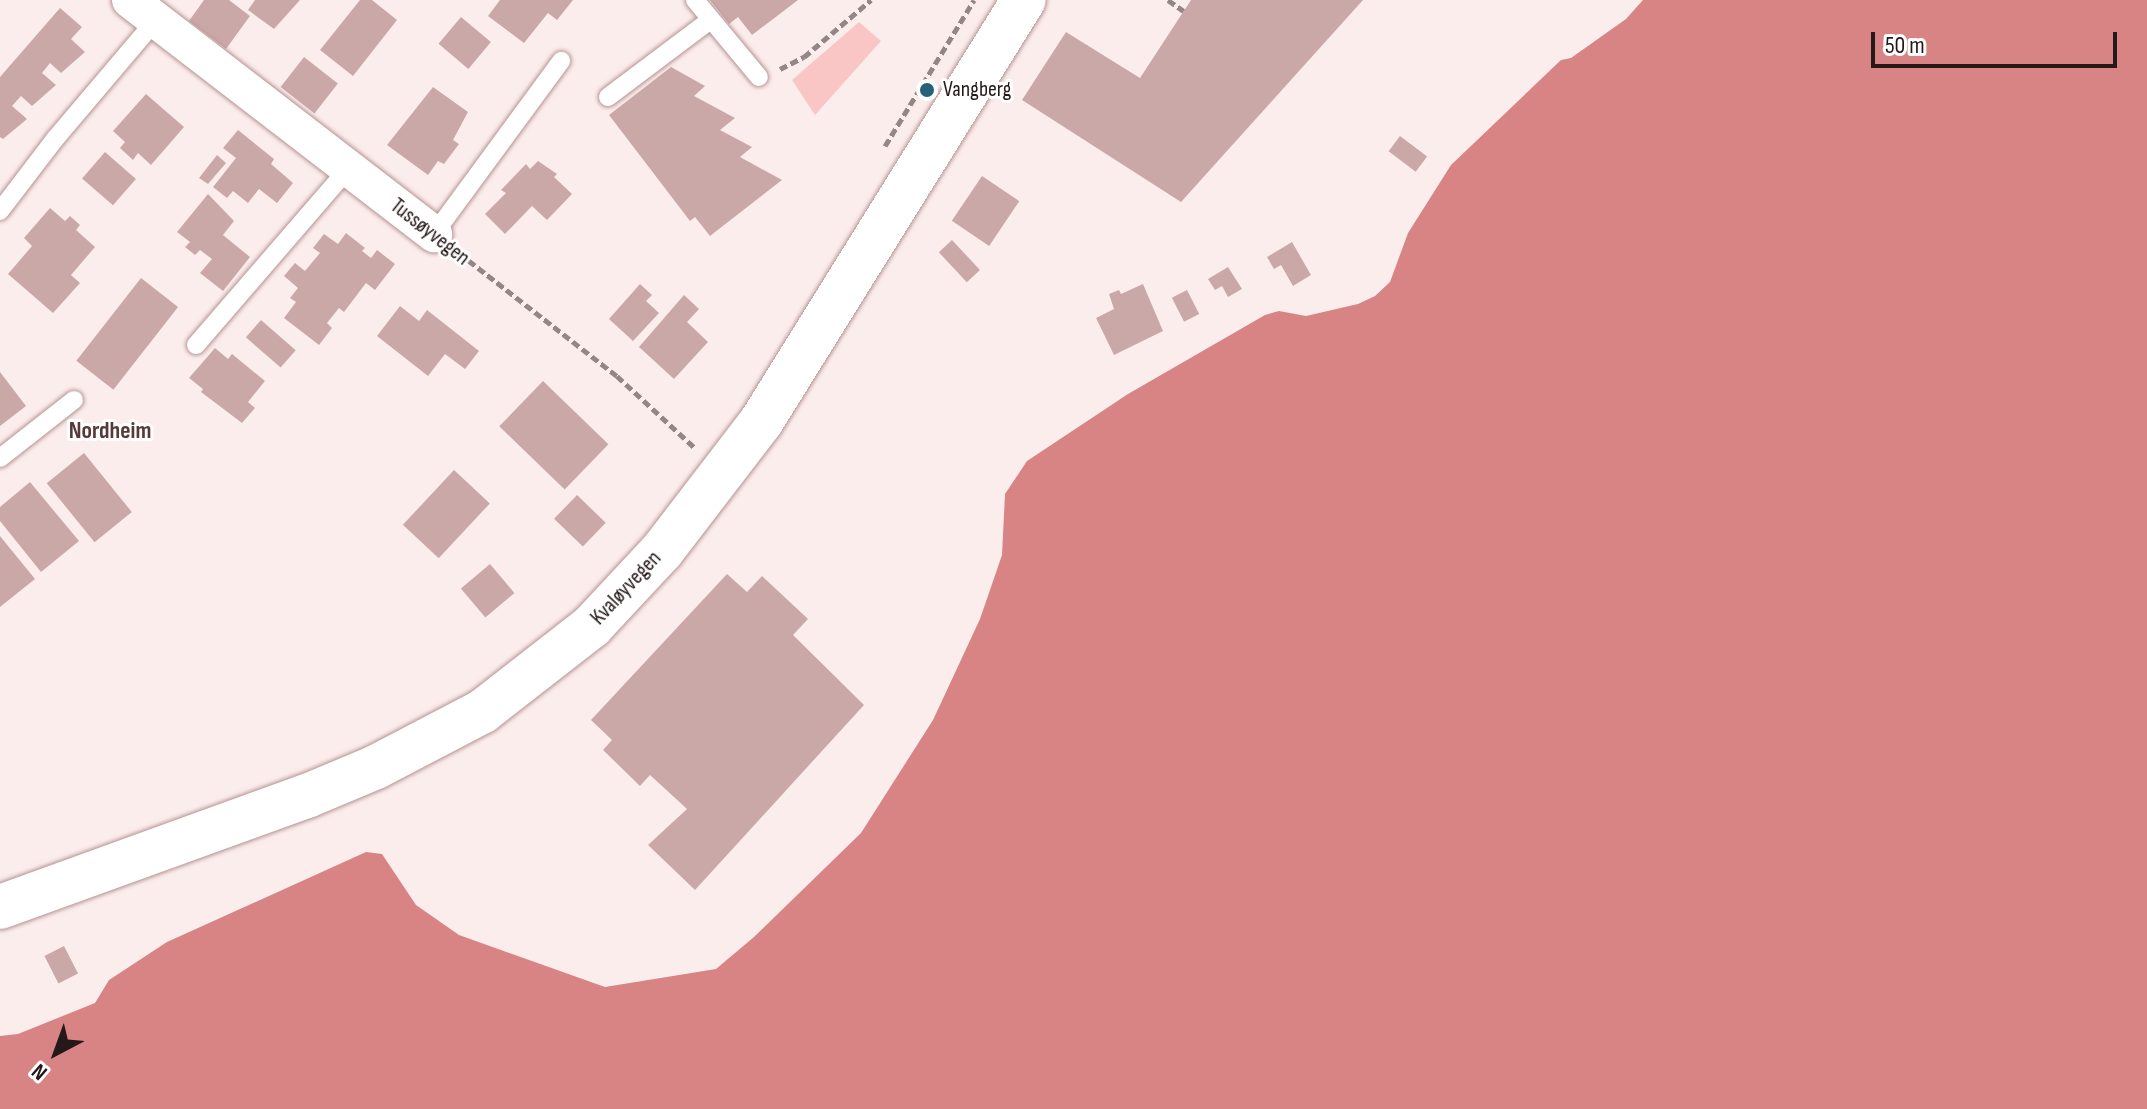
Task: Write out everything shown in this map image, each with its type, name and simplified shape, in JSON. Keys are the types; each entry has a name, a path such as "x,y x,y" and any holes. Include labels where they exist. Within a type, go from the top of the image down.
{"street":[{"name":"Kvaløyvegen","path":"0,907 307,796 418,746 483,711 548,664 592,626 662,551 761,422 1024,0"},
{"name":"Tussøyvegen","path":"143,10 434,234"}],"lane":[{"path":"695,0 759,77"},
{"path":"0,211 55,139 143,10"},
{"path":"608,97 710,20"},
{"path":"434,234 561,61"},
{"path":"196,345 349,168"},
{"path":"0,458 74,400"}],"path":[{"path":"759,77 804,57 871,0"},
{"path":"1168,0 1184,11"},
{"name":"Tussøyvegen","path":"434,234 617,376 723,472"}],"shaded area":[{"path":"1643,0 2147,0 2147,1109 0,1109 0,1036 18,1034 95,1003 109,980 167,942 366,852 382,854 416,905 459,935 605,987 716,969 754,937 861,833 933,720 980,619 1002,555 1005,494 1027,461 1128,394 1265,315 1279,311 1306,316 1358,304 1375,296 1390,282 1408,233 1451,165 1561,60 1571,58 1626,19"},
{"path":"859,22 881,41 815,115 792,80"}],"building":[{"path":"204,0 229,0 250,16 226,49 189,21"},
{"path":"255,0 300,0 274,29 248,10"},
{"path":"360,0 372,0 397,20 353,76 320,50"},
{"path":"500,0 573,0 557,20 548,13 524,43 488,16"},
{"path":"710,0 798,0 752,35 738,17 729,24"},
{"path":"1191,0 1363,0 1181,202 1022,100 1066,32 1140,78"},
{"path":"60,8 82,27 71,39 85,52 61,73 50,63 42,73 56,85 32,106 21,96 12,106 27,119 3,139 0,137 0,77"},
{"path":"461,17 491,42 468,69 439,44"},
{"path":"304,57 338,83 314,113 281,87"},
{"path":"671,67 705,86 694,96 735,118 720,130 752,147 740,157 782,180 710,236 695,217 690,221 609,115"},
{"path":"433,87 468,112 453,140 459,144 444,164 438,161 428,175 387,145"},
{"path":"146,94 184,127 151,165 138,153 133,160 120,148 125,142 113,131"},
{"path":"238,130 274,159 271,164 293,183 277,203 259,189 248,203 233,191 227,198 213,187 236,158 223,148"},
{"path":"1400,136 1427,156 1416,172 1389,151"},
{"path":"105,152 136,179 113,205 82,178"},
{"path":"217,155 226,163 208,184 199,178"},
{"path":"538,161 557,174 554,177 572,194 547,220 532,206 505,234 485,214 506,193 501,190 526,164 530,169"},
{"path":"982,176 1019,201 989,246 952,221"},
{"path":"208,194 234,221 223,235 250,257 223,291 200,273 212,259 200,250 195,255 185,247 190,242 177,232"},
{"path":"50,208 65,221 70,216 80,225 76,230 95,247 71,275 80,283 53,313 8,274 32,246 24,238"},
{"path":"346,233 365,248 362,251 371,258 377,250 395,264 375,290 366,283 344,312 339,308 327,323 332,328 319,345 284,318 296,302 290,298 298,288 284,276 295,263 305,271 320,253 313,248 324,234 338,244"},
{"path":"952,240 980,270 967,282 939,252"},
{"path":"1292,242 1311,275 1293,286 1281,265 1274,269 1267,257"},
{"path":"1228,267 1242,289 1228,297 1222,286 1215,290 1208,279"},
{"path":"141,278 178,307 113,390 76,361"},
{"path":"640,284 652,295 646,301 659,313 633,341 609,319"},
{"path":"1143,284 1163,331 1114,355 1096,318 1114,309 1109,294 1119,290 1121,294"},
{"path":"1187,290 1199,314 1184,322 1172,298"},
{"path":"684,295 699,309 687,322 708,342 674,379 639,347"},
{"path":"400,306 419,321 427,310 479,351 465,369 445,354 428,376 377,336"},
{"path":"261,320 296,350 281,368 246,337"},
{"path":"215,348 228,359 232,354 265,381 248,402 255,408 242,423 201,392 203,389 189,378"},
{"path":"0,372 26,406 0,426"},
{"path":"543,381 608,444 565,490 499,426"},
{"path":"84,453 132,512 95,542 47,483"},
{"path":"454,470 490,503 439,558 403,525"},
{"path":"30,482 79,541 41,572 0,521 0,507"},
{"path":"577,495 606,523 583,547 554,519"},
{"path":"0,536 35,579 0,607"},
{"path":"490,564 514,593 485,618 461,588"},
{"path":"727,574 747,592 762,576 808,619 793,635 864,705 695,890 648,845 687,809 650,775 640,786 603,750 612,740 591,720"},
{"path":"64,946 78,974 58,984 44,956"}],"place":[{"name":"Vangberg","path":"927,90"}],"district":[{"name":"Nordheim","path":"110,431"}]}
